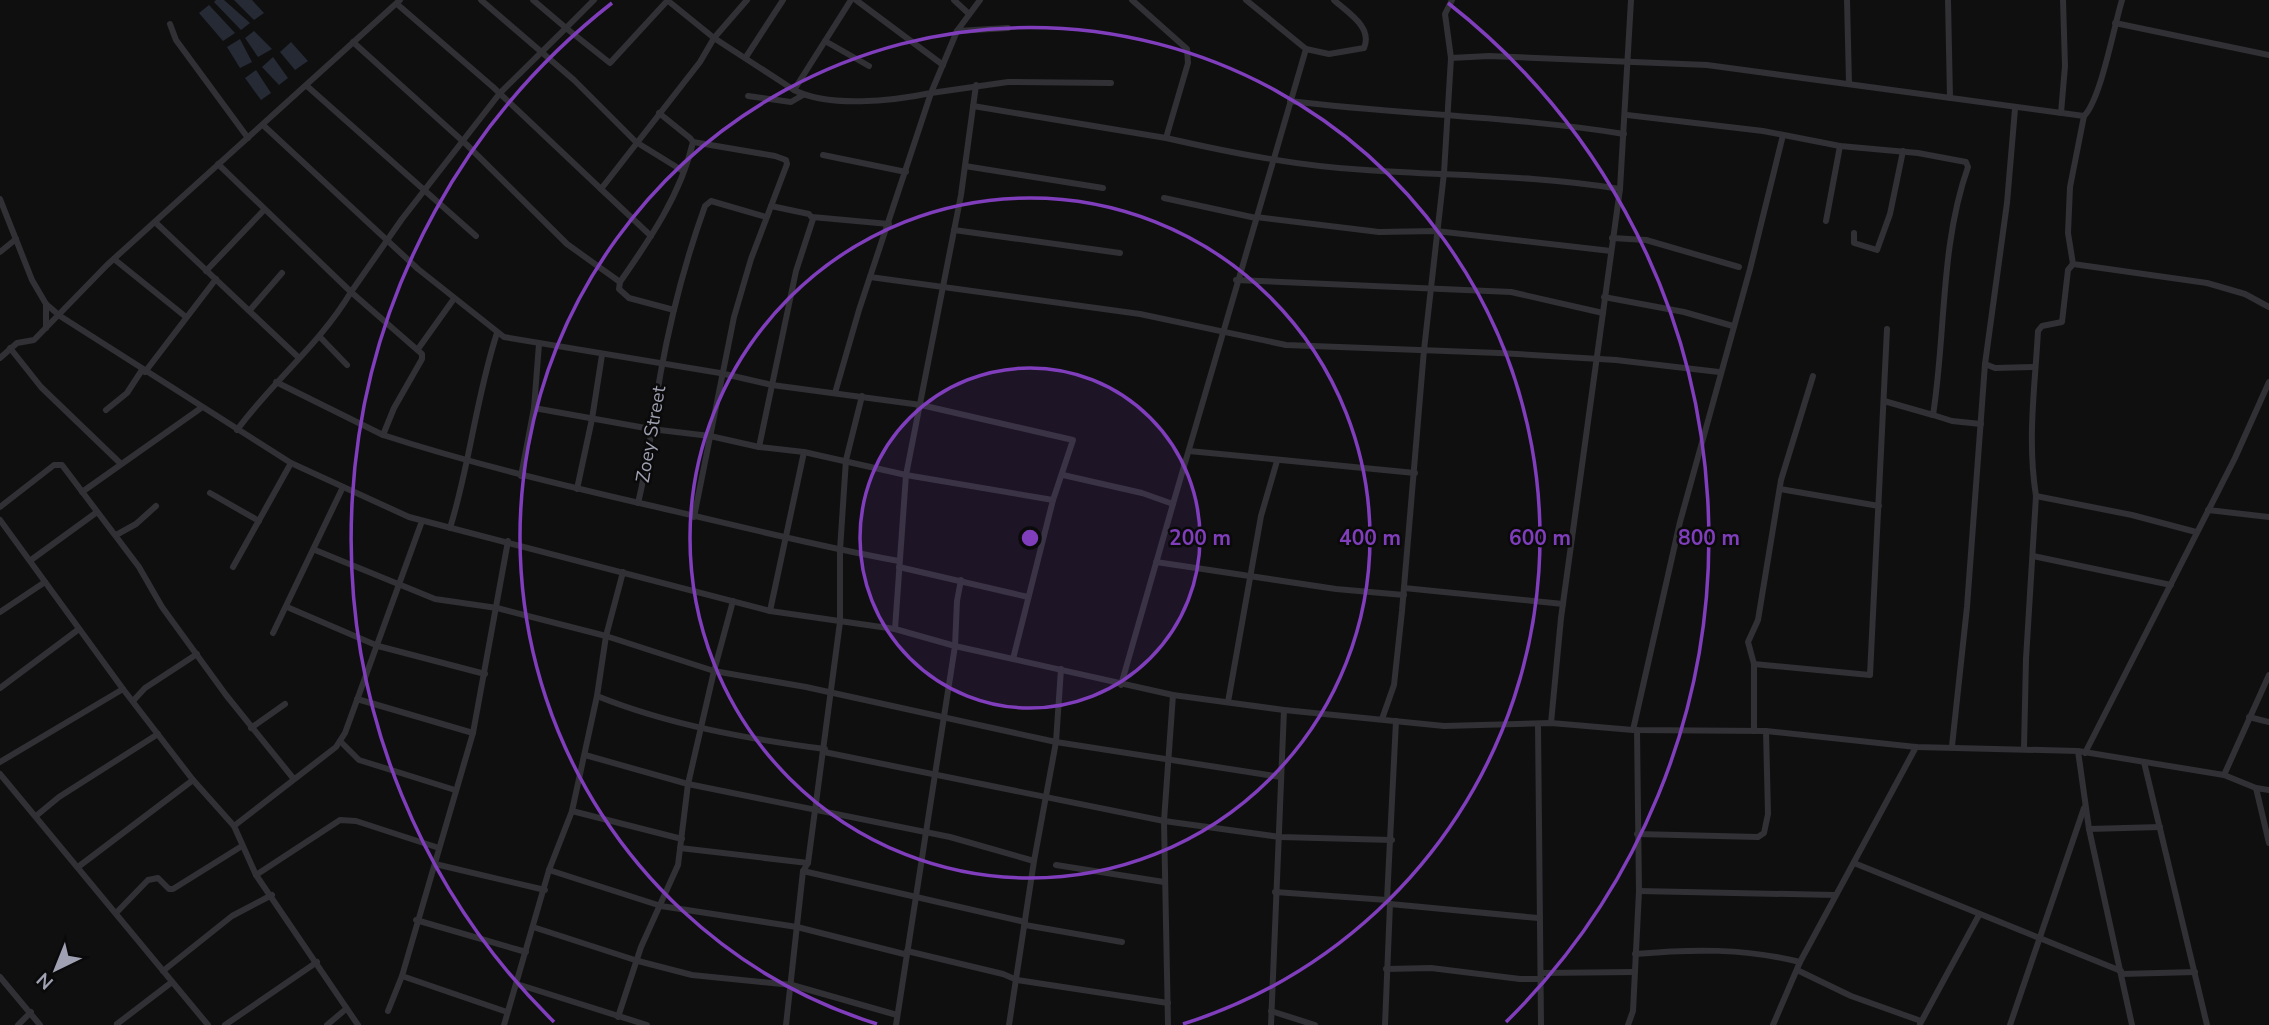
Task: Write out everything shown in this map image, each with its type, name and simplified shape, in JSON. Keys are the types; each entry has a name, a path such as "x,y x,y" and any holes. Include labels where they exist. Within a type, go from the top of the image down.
{"street":[{"path":"481,0 574,80 636,142 682,171"},
{"path":"533,0 610,63 668,0 714,38 794,90 820,99 877,100 976,85 1041,81 1111,83"},
{"path":"237,430 275,382 320,337 387,239 500,93 516,74 594,0"},
{"path":"601,189 700,62 714,38 747,0"},
{"path":"746,57 783,0"},
{"path":"794,90 850,0"},
{"path":"856,0 943,65"},
{"path":"954,0 968,13"},
{"path":"835,393 931,93 957,32 968,13 980,0"},
{"path":"1132,0 1187,49 1185,74 1166,138"},
{"path":"1246,0 1306,49 1329,54 1364,48 1368,39 1366,30 1334,0"},
{"path":"1382,719 1394,685 1404,592 1424,350 1444,173 1451,58 1445,15 1452,0"},
{"path":"1550,723 1563,604 1620,190 1627,115 1631,0"},
{"path":"1846,0 1849,83"},
{"path":"1948,0 1950,97"},
{"path":"2061,113 2065,66 2063,0"},
{"path":"2024,748 2036,496 2030,456 2036,383 2033,367 2038,331 2042,327 2062,321 2068,270 2073,264 2068,233 2070,187 2084,116 2094,98 2122,0"},
{"path":"0,358 17,343 34,340 114,259 398,2 500,93 651,236"},
{"path":"2115,23 2269,55"},
{"path":"170,24 176,40 248,138"},
{"path":"957,32 1008,28"},
{"path":"825,41 869,66"},
{"path":"353,42 464,142 567,244 620,282"},
{"path":"1121,685 1236,280 1306,49"},
{"path":"1451,58 1716,66 2084,116"},
{"path":"895,629 906,475 944,287 976,85"},
{"path":"307,86 476,236"},
{"path":"748,96 791,102 803,95"},
{"path":"1290,101 1545,121 1624,134"},
{"path":"973,106 1166,138 1274,161 1366,170 1564,180 1620,190"},
{"path":"1952,746 1967,607 1985,364 2007,203 2015,108"},
{"path":"659,113 693,142 786,160 751,259 720,373 694,517"},
{"path":"1627,115 1783,135 1840,146 1903,151 1962,160 1968,167 1950,242 1933,415"},
{"path":"263,125 453,300 497,333 539,344 662,366 720,373 772,385 920,405 1073,440 1053,500 1013,659"},
{"path":"1628,1025 1633,1011 1639,891 1635,730 1680,522 1783,135"},
{"path":"674,310 622,295 620,282 665,214 693,142"},
{"path":"1826,221 1840,146"},
{"path":"1854,233 1854,243 1877,250 1890,214 1903,151"},
{"path":"823,155 906,172"},
{"path":"218,164 351,292 418,349 422,359 394,408 383,435"},
{"path":"965,166 1102,188"},
{"path":"1164,198 1256,217 1379,232 1436,231 1611,251"},
{"path":"0,199 32,279 46,304 201,408 291,463 342,489 422,522 508,541 770,611 895,629 955,646 1173,695 1284,710 1462,727 1550,723 1635,730 1766,731 1916,747 2024,748 2082,752 2224,775 2256,788 2269,790"},
{"name":"Zoey Street","path":"638,502 649,456 651,429 674,310 705,206 711,201 766,217"},
{"path":"771,206 812,217 889,224"},
{"path":"206,271 264,210"},
{"path":"759,447 796,271 812,217"},
{"path":"155,222 298,357"},
{"path":"954,230 1120,253"},
{"path":"1612,238 1646,240 1739,267"},
{"path":"0,252 16,239"},
{"path":"114,259 186,317"},
{"path":"2073,264 2207,283 2245,294 2269,307"},
{"path":"250,310 282,273"},
{"path":"870,277 1140,314 1286,345 1597,360 1719,372"},
{"path":"106,410 127,393 216,279"},
{"path":"1236,280 1511,292 1603,313"},
{"path":"1604,297 1684,312 1733,326"},
{"path":"418,349 453,300"},
{"path":"46,304 46,328"},
{"path":"1754,664 1870,675 1887,329"},
{"path":"450,528 468,463 481,384 497,333"},
{"path":"320,337 347,365"},
{"path":"521,476 534,408 539,344"},
{"path":"10,348 41,387 121,463"},
{"path":"577,489 592,419 601,355"},
{"path":"1985,364 1995,368 2033,367"},
{"path":"1754,731 1754,664 1748,642 1758,620 1780,489 1813,376"},
{"path":"275,382 383,435 468,463 1028,597"},
{"path":"2132,1025 2089,829 2082,752 2171,585 2269,382"},
{"path":"786,1025 803,871 808,863 825,750 840,622 840,550 846,460 862,396"},
{"path":"1884,401 1952,421 1981,424"},
{"path":"82,492 201,408"},
{"path":"534,408 651,429 710,436 759,447 804,452 906,475 1053,500"},
{"path":"1189,451 1415,473"},
{"path":"770,611 783,538 804,452"},
{"path":"1228,702 1261,516 1277,461"},
{"path":"0,507 60,463 116,536 251,728 293,778"},
{"path":"233,567 291,463"},
{"path":"1063,475 1142,493 1173,504"},
{"path":"274,633 342,489"},
{"path":"1780,489 1879,506"},
{"path":"210,493 259,521"},
{"path":"2036,496 2132,515 2196,532"},
{"path":"116,536 156,506"},
{"path":"2208,510 2269,517"},
{"path":"31,561 97,512"},
{"path":"0,520 3,531 31,561 123,689 193,780 234,826 256,875 358,1025"},
{"path":"234,826 340,741 401,586 422,522"},
{"path":"387,1011 402,976 416,920 473,733 508,541"},
{"path":"315,550 435,599 497,608 606,636 714,671 1056,742 1281,777"},
{"path":"2033,556 2171,585"},
{"path":"1156,562 1249,576 1404,592 1563,604"},
{"path":"504,1025 549,870 572,811 597,696 606,636 623,572"},
{"path":"895,1025 955,646 961,580"},
{"path":"0,612 45,582"},
{"path":"618,1017 678,865 688,784 733,601"},
{"path":"287,607 378,646 485,674"},
{"path":"0,688 79,629"},
{"path":"133,701 145,688 198,654"},
{"path":"1009,1025 1034,861 1056,742 1061,669"},
{"path":"2224,775 2269,675"},
{"path":"0,762 123,689"},
{"path":"1168,1025 1164,821 1173,695"},
{"path":"597,696 637,712 756,740 825,750 934,775 1164,821 1280,837 1392,840"},
{"path":"357,699 473,733"},
{"path":"251,728 285,704"},
{"path":"1271,1025 1284,710"},
{"path":"2249,717 2269,722"},
{"path":"1385,1025 1396,721"},
{"path":"1538,725 1541,1025"},
{"path":"1637,834 1764,834 1768,814 1766,731"},
{"path":"36,816 59,797 158,734"},
{"path":"340,741 359,760 455,790"},
{"path":"1773,1025 1800,962 1916,747"},
{"path":"585,755 688,784 950,837 1034,861"},
{"path":"2144,762 2207,1025"},
{"path":"0,774 208,1025"},
{"path":"78,867 193,780"},
{"path":"2256,788 2269,842"},
{"path":"2010,1025 2085,806"},
{"path":"572,811 682,839"},
{"path":"256,875 340,820 356,821 439,848"},
{"path":"2089,829 2160,827"},
{"path":"117,912 148,880 158,878 169,889 173,889 242,846"},
{"path":"680,848 808,863"},
{"path":"1854,863 2121,973 2196,972"},
{"path":"435,864 545,890"},
{"path":"1056,864 1164,882"},
{"path":"549,870 661,906 797,927 1003,974 1017,980 1168,1003"},
{"path":"803,871 915,895 1025,923 1122,942"},
{"path":"1639,891 1835,895"},
{"path":"1275,892 1538,918"},
{"path":"163,971 232,916 272,895"},
{"path":"1797,970 1852,996 1920,1023 1979,915"},
{"path":"416,920 526,952"},
{"path":"533,926 638,961 692,975 792,985 897,1015"},
{"path":"1635,954 1733,950 1761,952 1800,962"},
{"path":"225,1025 317,962"},
{"path":"1386,969 1431,968 1520,979 1633,972"},
{"path":"0,976 40,1025"},
{"path":"402,976 507,1012"},
{"path":"117,1024 172,982"},
{"path":"517,984 647,1025"},
{"path":"327,1025 346,1009"},
{"path":"1271,1011 1315,1025"},
{"path":"18,1025 31,1012"}],"shaded area":[{"path":"224,0 250,23 241,30 214,2"},
{"path":"234,0 252,0 264,13 254,20"},
{"path":"209,5 235,33 223,41 199,13"},
{"path":"254,31 272,49 258,57 245,38"},
{"path":"240,39 252,62 240,68 227,47"},
{"path":"291,42 308,61 295,70 280,52"},
{"path":"273,57 288,78 279,85 262,67"},
{"path":"256,70 271,93 261,100 245,78"}]}
